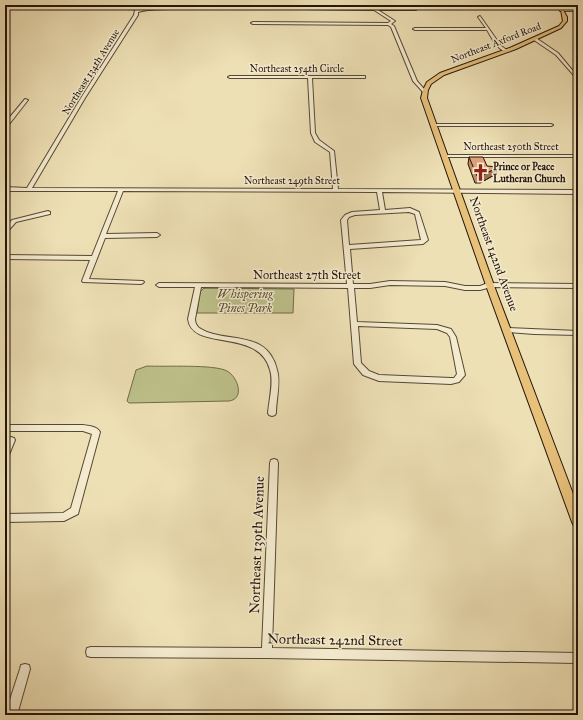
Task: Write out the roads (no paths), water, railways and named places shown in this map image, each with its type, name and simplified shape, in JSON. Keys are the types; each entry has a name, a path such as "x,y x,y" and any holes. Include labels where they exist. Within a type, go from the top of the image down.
{"main road":[{"path":"556,5 561,10"},
{"name":"Northeast Axford Road","path":"424,91 429,82 446,72 506,51 556,29 565,21 565,17 561,10"},
{"name":"Northeast 142nd Avenue","path":"424,91 425,102 433,125 578,522"}],"street":[{"name":"Northeast 134th Avenue","path":"29,190 83,98 136,15 136,11 142,9 178,8 190,5"},
{"path":"306,7 416,9"},
{"name":"Northeast 142nd Avenue","path":"375,9 393,21 389,24 392,26 415,81 424,91"},
{"path":"561,10 578,10"},
{"path":"480,17 500,47 506,51"},
{"path":"253,23 389,24"},
{"path":"416,29 488,29"},
{"path":"535,39 557,54 578,79"},
{"name":"Northeast 254th Circle","path":"230,77 364,77"},
{"path":"310,77 313,133 317,141 332,151 336,190"},
{"path":"5,126 26,100"},
{"name":"Northeast 250th Street","path":"433,125 551,125"},
{"name":"Northeast 250th Street","path":"445,156 578,156"},
{"name":"Northeast 249th Street","path":"5,190 379,190 578,192"},
{"path":"121,190 85,281 141,282"},
{"path":"379,190 383,212"},
{"path":"347,247 424,242 425,240 418,214 413,211 354,213 347,216 344,220 351,286 354,324 358,364 366,373 372,376 386,378 452,381 459,378 461,372 453,337 448,331 437,327 354,324"},
{"path":"5,231 12,222 48,213"},
{"path":"102,236 156,235"},
{"path":"5,257 94,258"},
{"name":"Northeast 27th Street","path":"159,285 370,286 390,283 455,285 465,288 480,288 491,285 578,286"},
{"path":"198,286 192,316 194,327 204,335 245,341 259,348 269,358 274,370 272,413"},
{"path":"508,330 578,333"},
{"path":"5,428 83,428 96,432 74,510 64,517 5,518"},
{"path":"5,455 11,440"},
{"name":"Northeast 139th Avenue","path":"267,653 274,463"},
{"name":"Northeast 242nd Street","path":"91,652 578,658"},
{"path":"11,715 25,669"}],"place":[{"name":"Prince or Peace Lutheran Church","path":"480,173"}],"park label":[{"name":"Whispering Pines Park","path":"245,301"}]}
